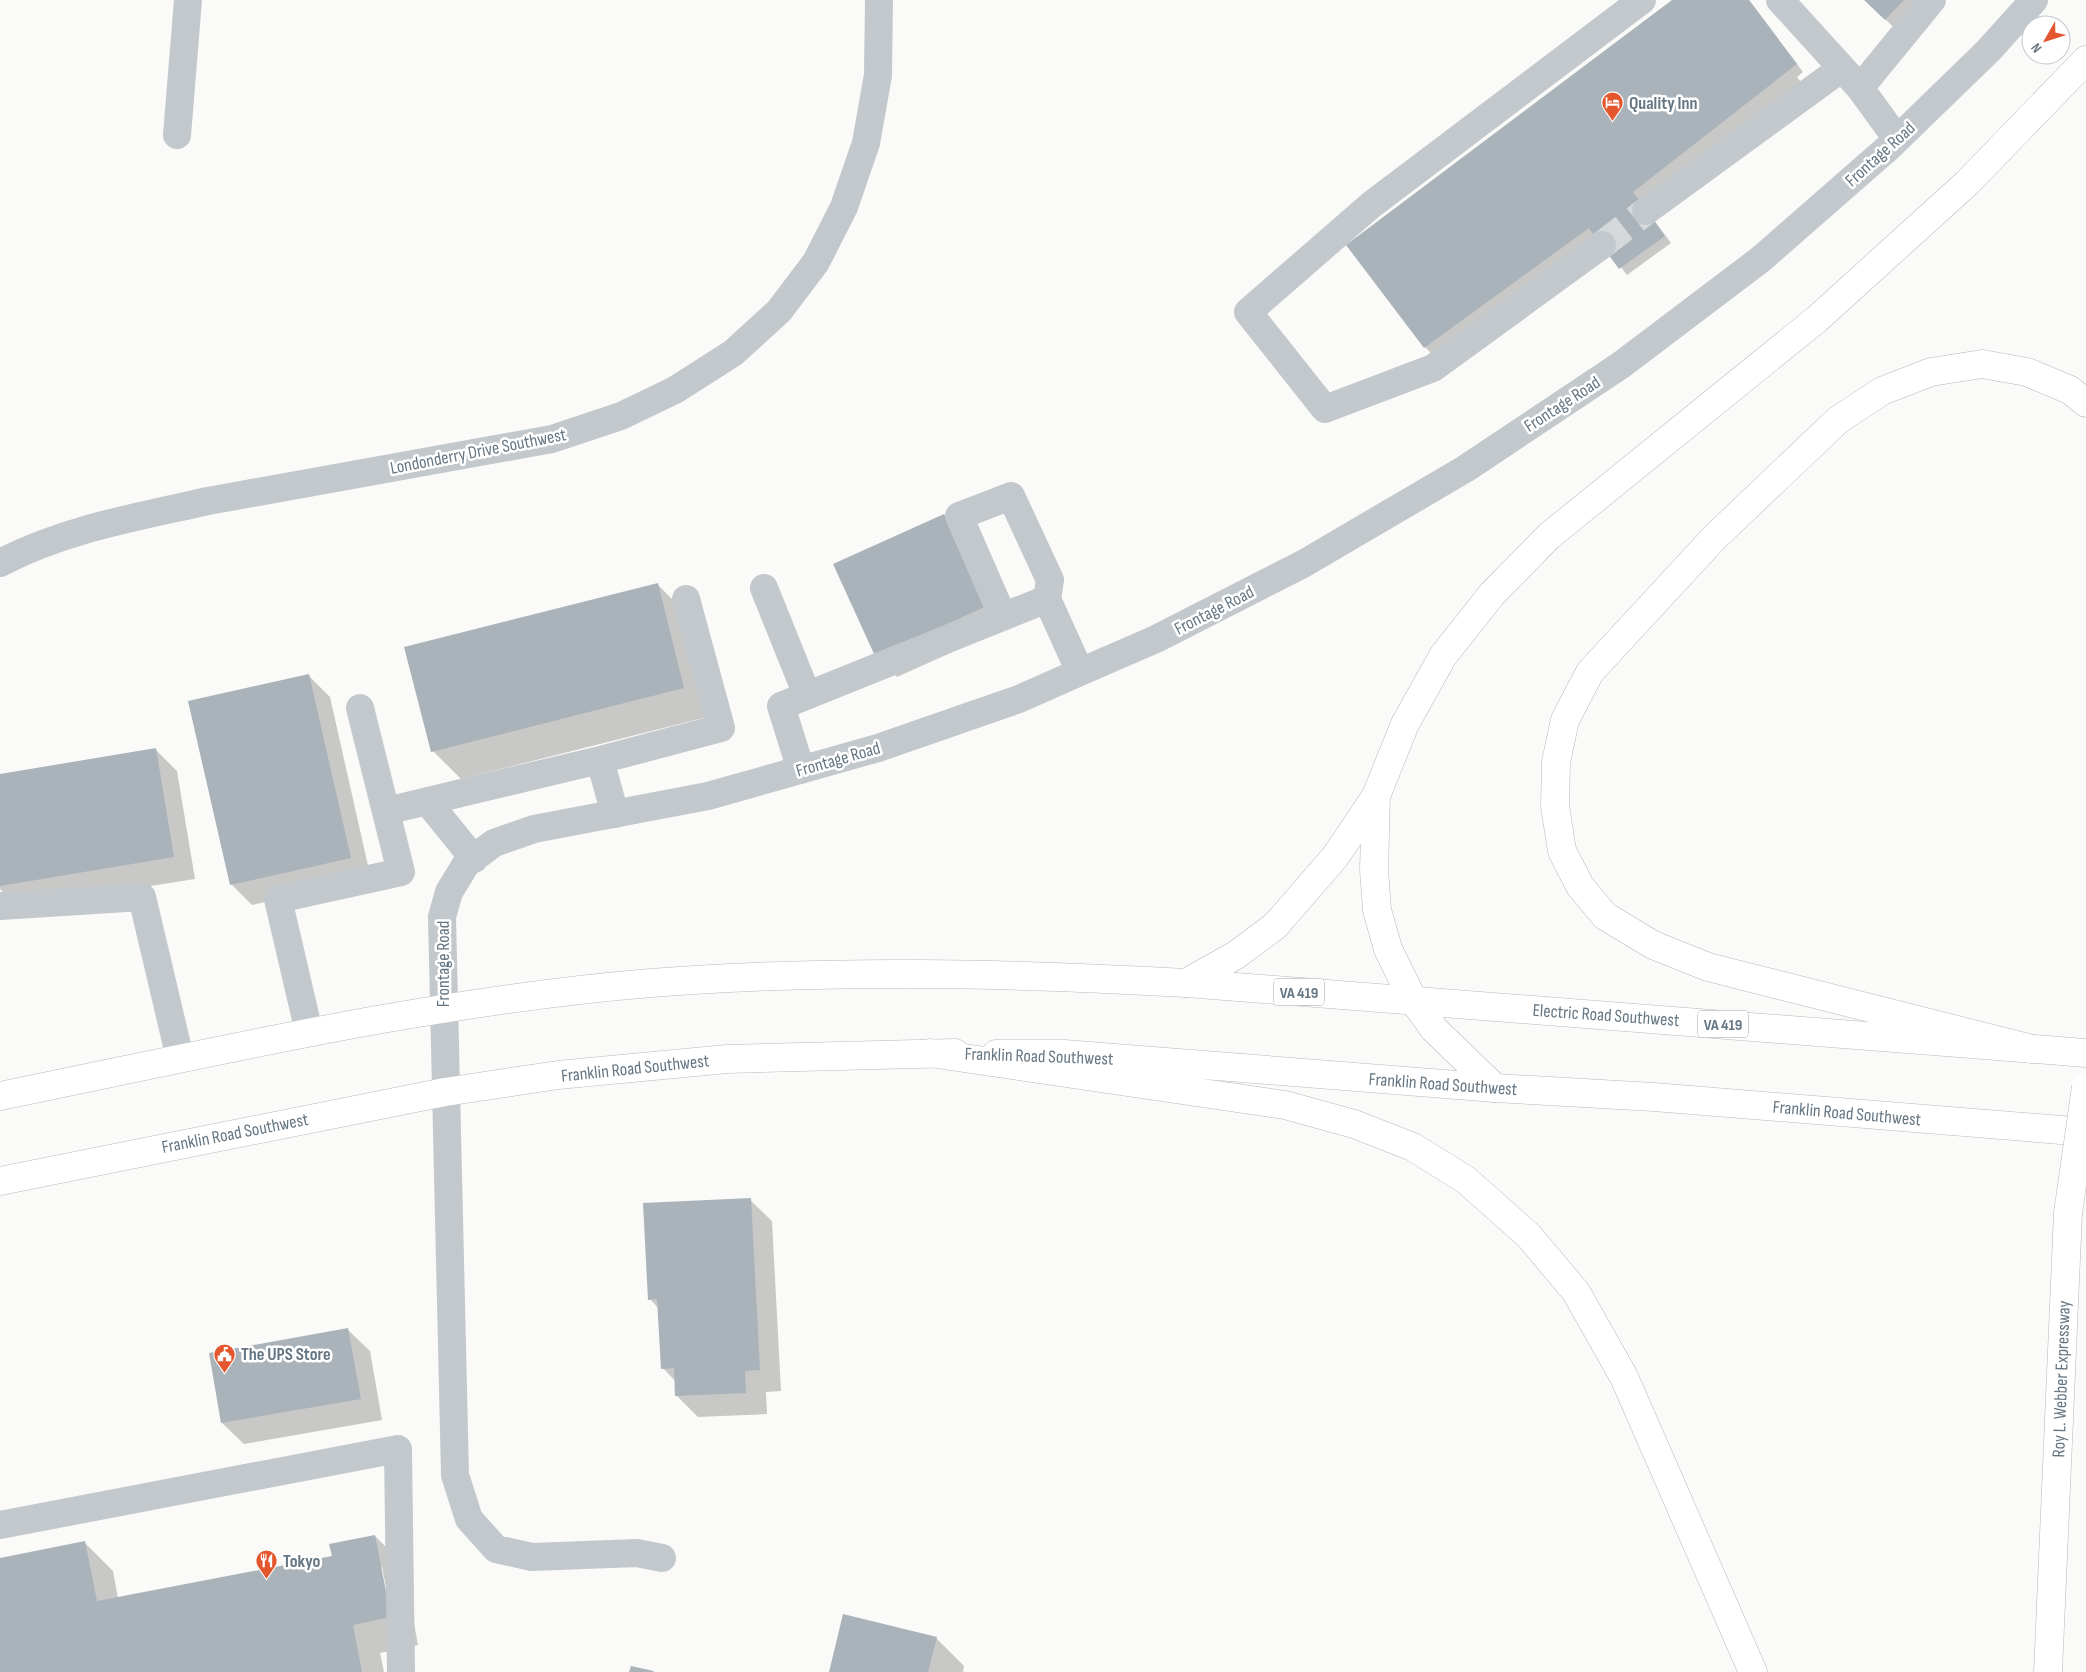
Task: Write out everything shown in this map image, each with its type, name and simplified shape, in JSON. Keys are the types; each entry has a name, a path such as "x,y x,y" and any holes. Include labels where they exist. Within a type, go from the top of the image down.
{"main road":[{"path":"0,1096 309,1032 443,1009 651,983 814,974 1044,975 1186,983 1236,955 1275,926 1335,857 1376,796 1405,724 1443,656 1492,594 1549,536 1818,319 1967,183 2086,60"},
{"path":"2032,1049 1708,967 1653,945 1605,916 1580,886 1562,852 1555,806 1556,762 1565,720 1590,672 1715,537 1838,420 1882,391 1931,372 1982,364 2027,372 2070,390 2086,403"},
{"path":"1376,796 1374,870 1377,910 1388,949 1413,1000 1434,1029 1495,1088"},
{"name":"Electric Road Southwest","path":"1186,983 2086,1053"},
{"path":"930,1053 1284,1105 1354,1124 1413,1147 1466,1180 1529,1236 1576,1292 1624,1377 1753,1672"},
{"name":"Franklin Road Southwest","path":"0,1181 445,1092 558,1075 726,1059 930,1053 1064,1054 1495,1088 1654,1097 2086,1132"},
{"name":"Roy L. Webber Expressway","path":"2048,1672 2068,1213 2086,1087"}],"street":[{"path":"177,135 188,0"},
{"name":"Londonderry Drive Southwest","path":"0,563 26,549 80,529 208,501 552,440 621,416 675,390 733,353 779,311 816,262 844,207 866,143 878,75 879,0"},
{"path":"1602,245 1433,368 1325,409 1248,312 1371,205 1642,0"},
{"path":"1780,0 1860,88 1897,140"},
{"path":"1860,88 1932,0"},
{"name":"Frontage Road","path":"662,1558 637,1553 532,1557 496,1549 469,1519 455,1475 442,916 449,892 466,864 494,843 534,829 708,796 887,745 1019,698 1156,639 1303,564 1473,464 1622,365 1753,265 1897,140 1988,52 2034,0"},
{"path":"1646,211 1842,68"},
{"path":"1003,617 959,516 1011,496 1050,580 1047,599 1080,672"},
{"path":"764,588 808,695"},
{"path":"386,811 600,760 721,728 686,599"},
{"path":"801,770 782,706 1047,599"},
{"path":"309,1032 278,899 401,872 360,708"},
{"path":"600,760 615,814"},
{"path":"427,801 474,859"},
{"path":"0,906 142,897 180,1058"},
{"path":"0,1525 398,1449 401,1672"}],"building":[{"name":"Quality Inn","path":"1672,0 1749,0 1797,64 1633,192 1665,236 1619,269 1589,228 1424,348 1346,245"},
{"path":"1864,0 1904,0 1885,20"},
{"path":"944,514 985,607 875,656 833,564"},
{"path":"658,583 684,688 431,752 404,647"},
{"path":"309,674 351,858 230,885 188,701"},
{"path":"156,748 174,857 0,886 0,774"},
{"path":"751,1198 760,1370 745,1371 746,1393 675,1396 674,1368 661,1369 657,1299 648,1300 643,1203"},
{"path":"348,1328 361,1399 221,1423 209,1353"},
{"path":"375,1535 391,1617 353,1625 362,1672 0,1672 0,1558 85,1541 97,1601 332,1556 329,1544"},
{"path":"843,1614 937,1637 928,1672 829,1672"},
{"path":"631,1666 654,1671 629,1672"}],"tunnel":[{"path":"1602,245 1646,211"}],"place":[{"name":"Quality Inn","path":"1613,122"},
{"name":"The UPS Store","path":"225,1373"},
{"name":"Tokyo","path":"267,1580"}]}
